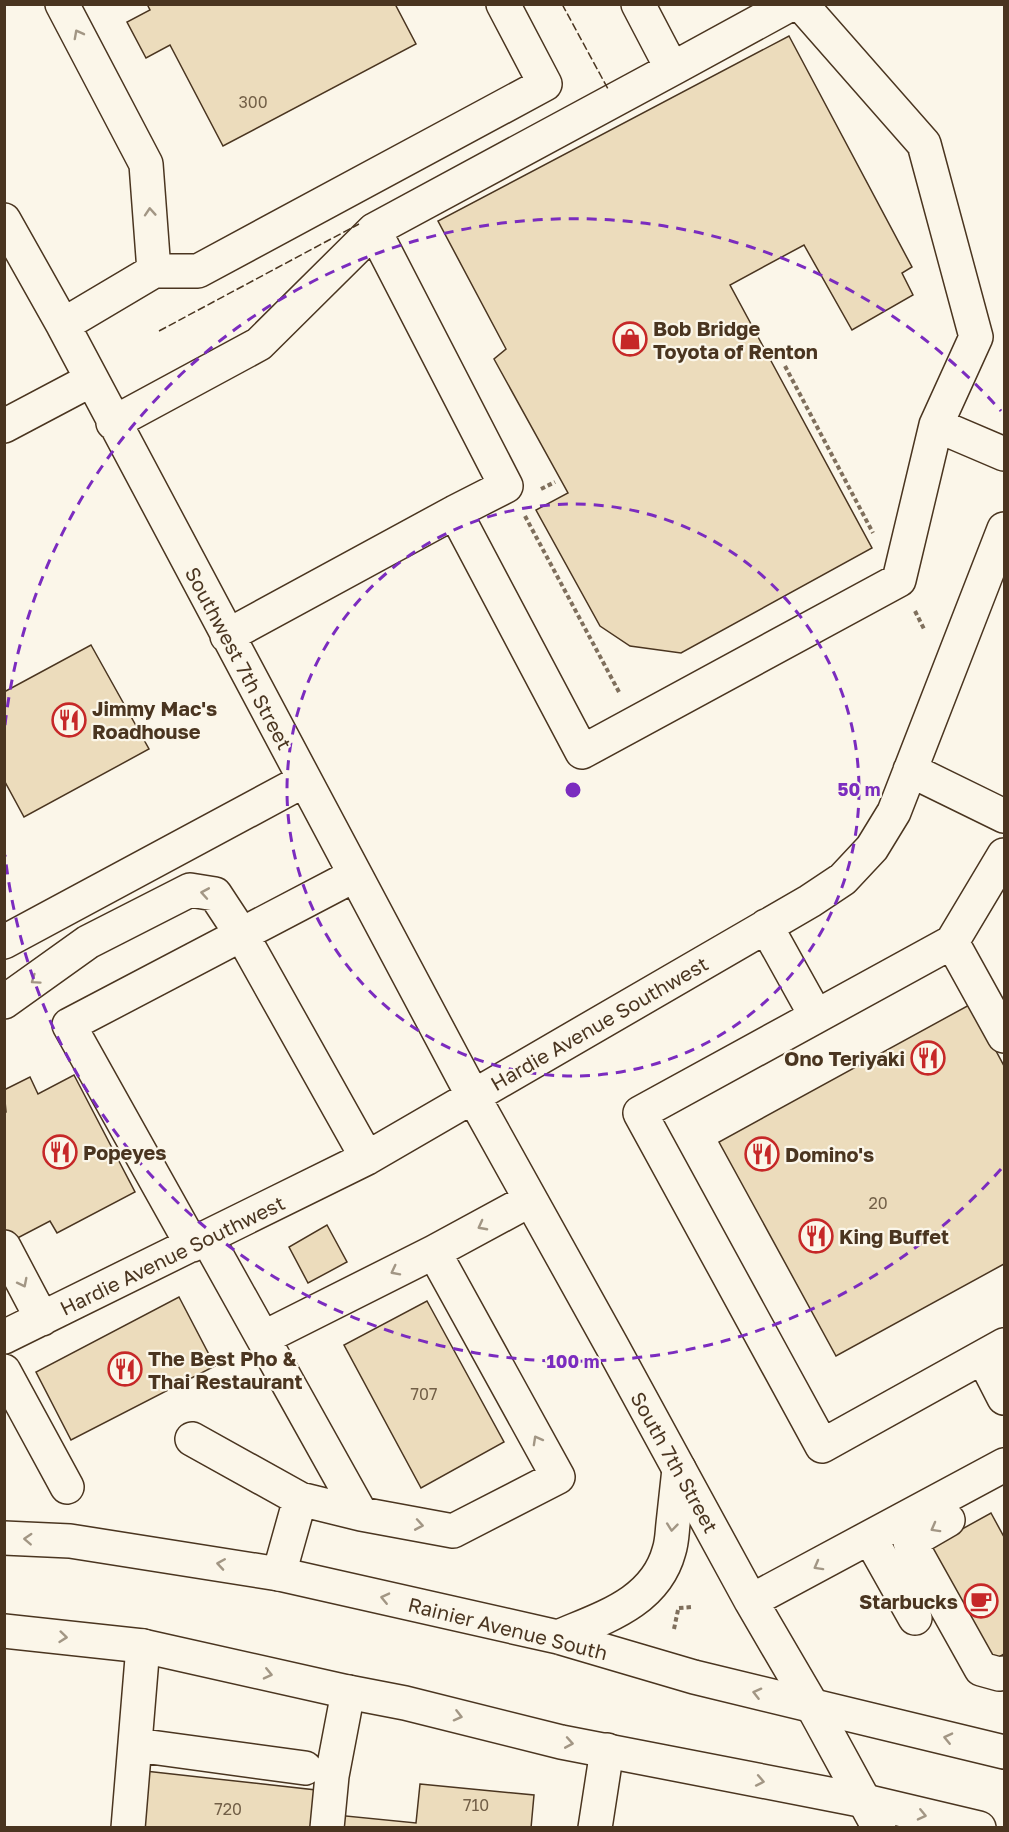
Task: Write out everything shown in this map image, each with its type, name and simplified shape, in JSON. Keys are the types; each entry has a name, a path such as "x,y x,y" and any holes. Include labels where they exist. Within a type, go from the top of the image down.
{"street":[{"path":"63,4 146,164 154,271"},
{"path":"63,325 154,271 198,271 545,84 503,4"},
{"path":"638,4 672,69"},
{"path":"113,423 259,344 374,230 791,4"},
{"path":"455,512 582,752 899,580 936,425 975,337 924,144 801,4"},
{"name":"Southwest 7th Street","path":"4,220 63,325 90,380 473,1096"},
{"path":"227,636 506,486 374,230"},
{"path":"4,426 90,380"},
{"path":"936,425 1005,454"},
{"name":"Hardie Avenue Southwest","path":"4,1337 366,1158 843,879 872,848 894,812 1005,529"},
{"path":"909,770 1005,816"},
{"path":"4,942 305,780"},
{"path":"1005,855 952,942 640,1113 822,1446 994,1351 1005,1398"},
{"path":"355,875 69,1025 200,1242 262,1338 362,1514"},
{"path":"4,1002 88,942 190,891 215,894 242,934 366,1158"},
{"path":"766,926 816,1016"},
{"path":"952,942 1005,1036"},
{"name":"South 7th Street","path":"473,1096 872,1814"},
{"path":"262,1338 434,1252 530,1200"},
{"path":"4,1247 42,1319"},
{"path":"192,1439 300,1499 362,1514 453,1531 558,1477 434,1252"},
{"path":"4,1371 67,1487"},
{"path":"752,1601 1005,1465"},
{"path":"558,1637 617,1612 642,1596 664,1566 670,1548 679,1469"},
{"path":"1005,1489 910,1542 981,1669 999,1674 1005,1673"},
{"path":"279,1574 300,1499"},
{"name":"Rainier Avenue South","path":"4,1538 69,1541 279,1574 558,1637 694,1677 1005,1752"},
{"path":"870,1538 915,1618"},
{"path":"4,1631 143,1646 405,1703 561,1742 607,1750 872,1814 979,1827"},
{"path":"128,1827 143,1646"},
{"path":"327,1827 332,1776 348,1692"},
{"path":"136,1745 305,1768"},
{"path":"595,1827 607,1750"}],"path":[{"path":"786,366 924,629"},
{"path":"536,492 555,482"},
{"path":"521,510 621,696"},
{"path":"678,1608 692,1607"}],"building":[{"path":"147,4 395,4 416,44 223,146 170,45 146,58 127,22 150,10"},
{"name":"Bob Bridge Toyota of Renton","path":"789,36 912,267 902,273 913,295 852,330 804,245 730,285 872,548 681,653 630,646 600,626 536,510 568,493 494,359 506,349 438,221"},
{"name":"Jimmy Mac's Roadhouse","path":"91,645 149,749 24,817 4,780 4,692"},
{"path":"971,1004 1004,1066 1004,1264 836,1356 719,1142"},
{"name":"Popeyes","path":"74,1075 135,1192 57,1233 50,1221 8,1243 4,1236 4,1113 6,1112 4,1090 30,1077 38,1094"},
{"path":"327,1225 347,1262 308,1283 289,1247"},
{"name":"The Best Pho & Thai Restaurant","path":"179,1297 215,1366 71,1440 36,1372"},
{"path":"427,1301 504,1442 421,1488 344,1345"},
{"name":"Starbucks","path":"991,1513 1004,1537 1004,1654 991,1662 928,1548"},
{"path":"145,1771 316,1790 312,1828 139,1828"},
{"path":"420,1784 534,1795 531,1828 334,1828 336,1815 416,1823"}],"fence":[{"path":"562,4 608,89"},
{"path":"159,331 359,224"}],"place":[{"name":"Bob Bridge Toyota of Renton","path":"630,339"},
{"name":"Jimmy Mac's Roadhouse","path":"69,720"},
{"name":"Ono Teriyaki","path":"928,1058"},
{"name":"Popeyes","path":"60,1152"},
{"name":"Domino's","path":"762,1154"},
{"name":"King Buffet","path":"816,1236"},
{"name":"The Best Pho & Thai Restaurant","path":"125,1369"},
{"name":"Starbucks","path":"981,1601"}]}
